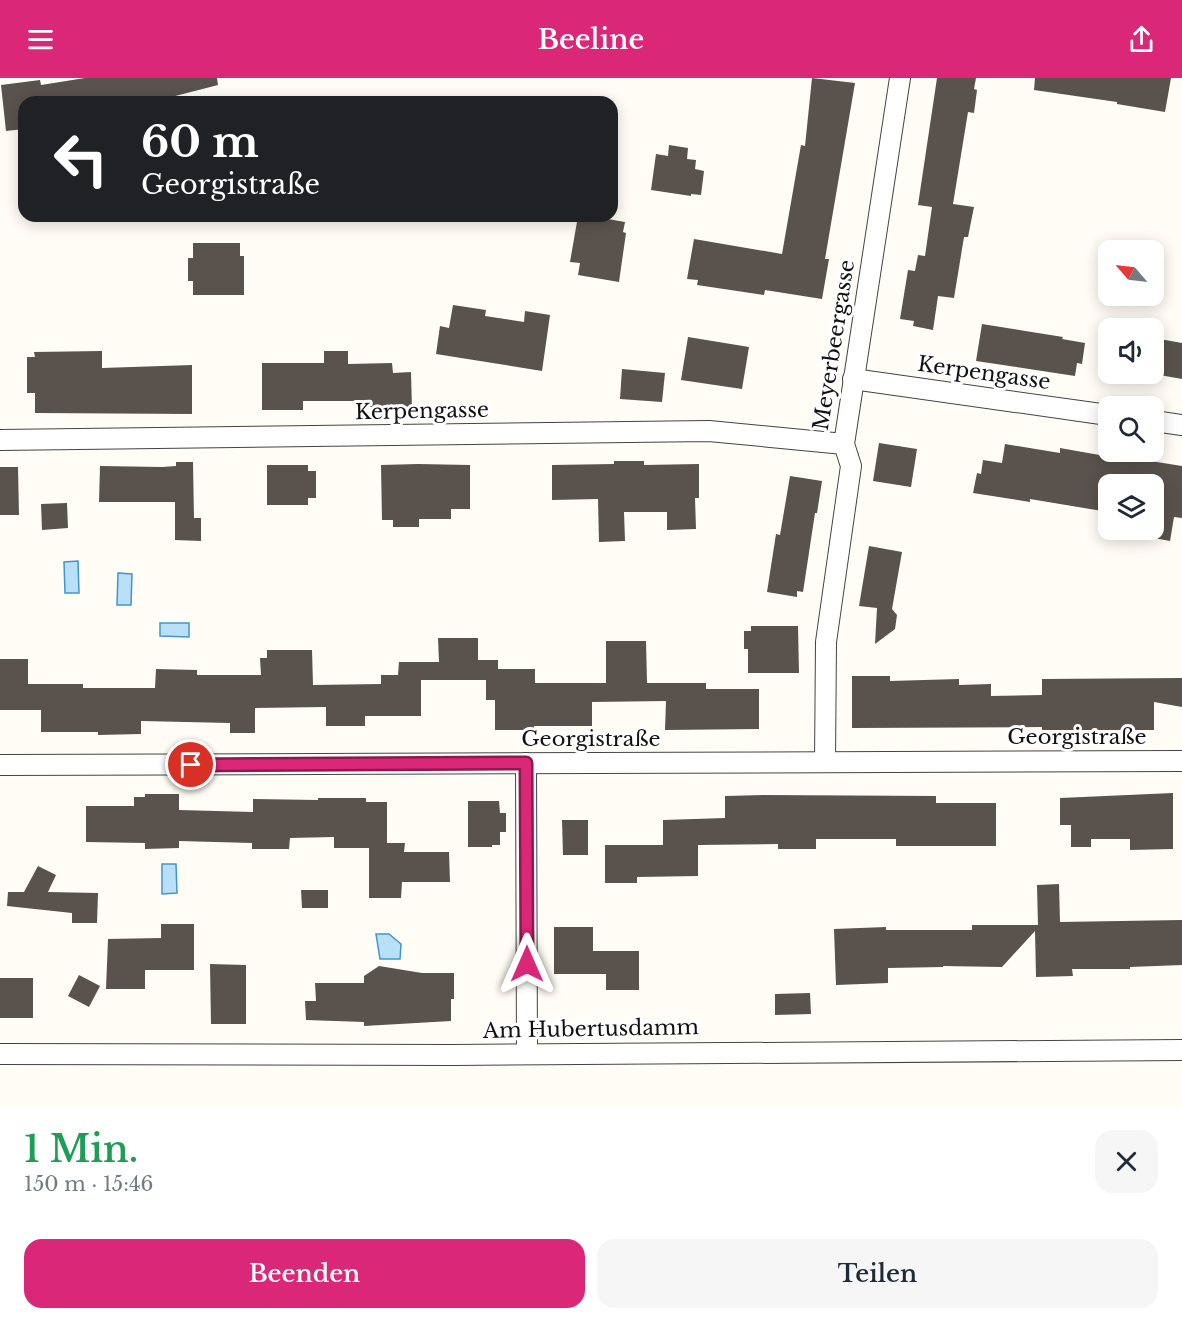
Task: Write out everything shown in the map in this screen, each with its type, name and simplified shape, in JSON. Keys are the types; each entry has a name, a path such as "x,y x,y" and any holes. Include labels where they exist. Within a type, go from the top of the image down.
{"street":[{"name":"Meyerbeergasse","path":"825,762 826,642 851,466 844,444 900,78"},
{"name":"Kerpengasse","path":"854,378 1098,414"},
{"path":"1164,422 1182,425"},
{"name":"Kerpengasse","path":"0,440 709,431 844,444"},
{"name":"Georgistraße","path":"0,765 1182,761"},
{"path":"526,763 527,1053"},
{"name":"Am Hubertusdamm","path":"0,1054 453,1055 1182,1050"}],"water":[{"path":"78,561 79,593 65,593 64,562"},
{"path":"118,573 132,574 131,605 117,605"},
{"path":"160,623 189,623 189,637 160,636"},
{"path":"162,864 176,864 177,893 162,894"},
{"path":"376,934 389,934 401,944 400,959 380,959"}],"building":[{"path":"85,78 217,78 218,85 175,96 18,96 18,130 6,131 1,85 40,80 41,85"},
{"path":"812,78 855,83 825,259 829,259 822,299 765,290 764,295 697,285 698,280 687,279 694,239 782,254 801,145 805,146"},
{"path":"937,78 976,78 974,89 977,90 974,113 968,112 953,204 974,207 968,237 964,237 954,298 938,296 933,330 913,326 914,321 900,319 908,270 915,271 918,255 925,256 932,207 918,205"},
{"path":"1035,78 1171,78 1165,112 1117,104 1117,102 1034,90"},
{"path":"669,145 688,148 687,159 696,160 695,169 704,171 701,195 691,194 691,196 651,190 656,154 668,156"},
{"path":"577,222 625,222 623,232 626,233 619,282 578,275 580,263 570,262"},
{"path":"193,243 240,243 240,256 244,256 244,295 193,295 193,281 188,281 188,258 193,258"},
{"path":"453,305 486,310 485,316 524,322 525,311 550,315 542,371 436,354 440,326 449,328"},
{"path":"982,324 1063,337 1062,339 1085,343 1082,364 1077,363 1075,376 976,361"},
{"path":"688,337 749,347 742,389 681,380"},
{"path":"1164,340 1182,343 1182,379 1164,376"},
{"path":"102,351 102,368 192,365 192,414 35,413 35,393 27,393 27,357 35,357 34,352"},
{"path":"324,351 348,351 348,364 392,363 393,373 411,372 412,410 377,411 377,407 367,407 366,401 303,401 303,410 262,410 262,363 324,363"},
{"path":"622,369 665,373 662,402 620,399"},
{"path":"879,443 917,449 911,487 873,481"},
{"path":"1005,444 1060,453 1060,448 1098,455 1098,462 1157,462 1182,466 1182,518 1174,517 1170,541 1164,540 1164,474 1098,474 1098,510 1030,499 1030,502 973,493 977,473 981,474 983,460 1002,463"},
{"path":"614,461 644,461 644,465 699,464 699,498 695,498 696,529 667,530 667,512 624,512 625,541 599,542 598,499 552,500 552,465 614,464"},
{"path":"176,462 193,462 194,518 201,518 201,541 175,540 175,502 99,502 100,466 162,467 176,466"},
{"path":"267,465 308,465 308,471 316,471 316,498 308,498 308,505 267,505"},
{"path":"381,465 470,465 470,509 451,509 451,519 419,519 419,527 393,527 393,520 382,520"},
{"path":"0,467 18,467 19,515 0,515"},
{"path":"790,476 822,481 803,592 797,591 797,597 767,592 776,534 780,535"},
{"path":"67,503 68,528 42,530 41,504"},
{"path":"869,546 902,552 892,609 897,615 895,629 875,644 877,608 859,606"},
{"path":"751,626 798,626 799,673 748,673 748,649 744,649 744,631 751,631"},
{"path":"438,638 478,638 478,660 498,660 498,669 535,669 535,683 606,683 606,641 646,641 647,683 706,683 706,689 759,689 759,729 665,730 666,701 592,702 592,726 534,726 534,730 495,730 495,700 486,700 486,680 421,680 421,716 365,716 365,726 326,726 326,707 255,708 255,733 230,733 230,723 141,721 141,734 98,735 98,732 41,732 41,710 0,710 0,659 28,659 28,684 83,684 83,688 155,688 156,669 197,670 197,675 261,675 260,658 267,658 267,650 312,650 313,685 381,684 381,675 398,675 399,662 439,662"},
{"path":"852,676 890,676 890,681 959,679 959,685 991,684 991,696 1042,695 1042,679 1182,678 1182,707 1154,702 1154,730 1042,730 1042,727 852,728"},
{"path":"1173,793 1173,849 1130,850 1130,839 1091,839 1091,847 1071,847 1071,825 1060,825 1060,798"},
{"path":"145,794 179,794 179,810 253,812 253,799 366,798 366,802 387,802 387,843 405,843 404,852 449,852 450,882 402,882 401,898 369,898 369,848 334,848 334,837 290,838 289,849 252,849 252,843 179,841 179,848 145,849 145,843 86,842 86,806 134,806 134,797 145,797"},
{"path":"725,796 936,796 936,803 996,803 996,846 896,846 896,839 816,839 816,849 778,849 778,844 698,845 698,876 637,877 637,883 605,883 605,845 663,845 663,820 725,818"},
{"path":"468,801 499,801 500,813 506,813 506,832 500,832 500,845 468,847"},
{"path":"562,820 588,820 588,855 563,855"},
{"path":"38,866 56,875 48,892 98,893 97,923 72,923 72,913 7,906 8,892 24,892"},
{"path":"1059,884 1060,922 1182,920 1182,965 1130,967 1130,969 1072,969 1073,976 1036,977 1035,931 1002,967 888,968 888,983 836,985 834,929 886,927 886,930 972,930 972,925 1038,925 1037,885"},
{"path":"301,890 328,890 328,908 302,908"},
{"path":"161,924 194,924 194,970 145,970 145,989 106,989 108,939 161,938"},
{"path":"554,927 593,927 593,951 639,951 639,990 606,990 606,974 554,974"},
{"path":"210,964 246,965 246,1024 211,1024"},
{"path":"379,966 422,973 454,973 451,1021 364,1026 364,1022 306,1020 305,1001 316,1001 315,983 364,983 364,976"},
{"path":"79,975 100,986 89,1007 68,996"},
{"path":"0,978 33,978 33,1018 0,1018"},
{"path":"810,993 811,1014 775,1015 775,994"}],"route":[{"path":"191,765 526,763 527,964"}]}
